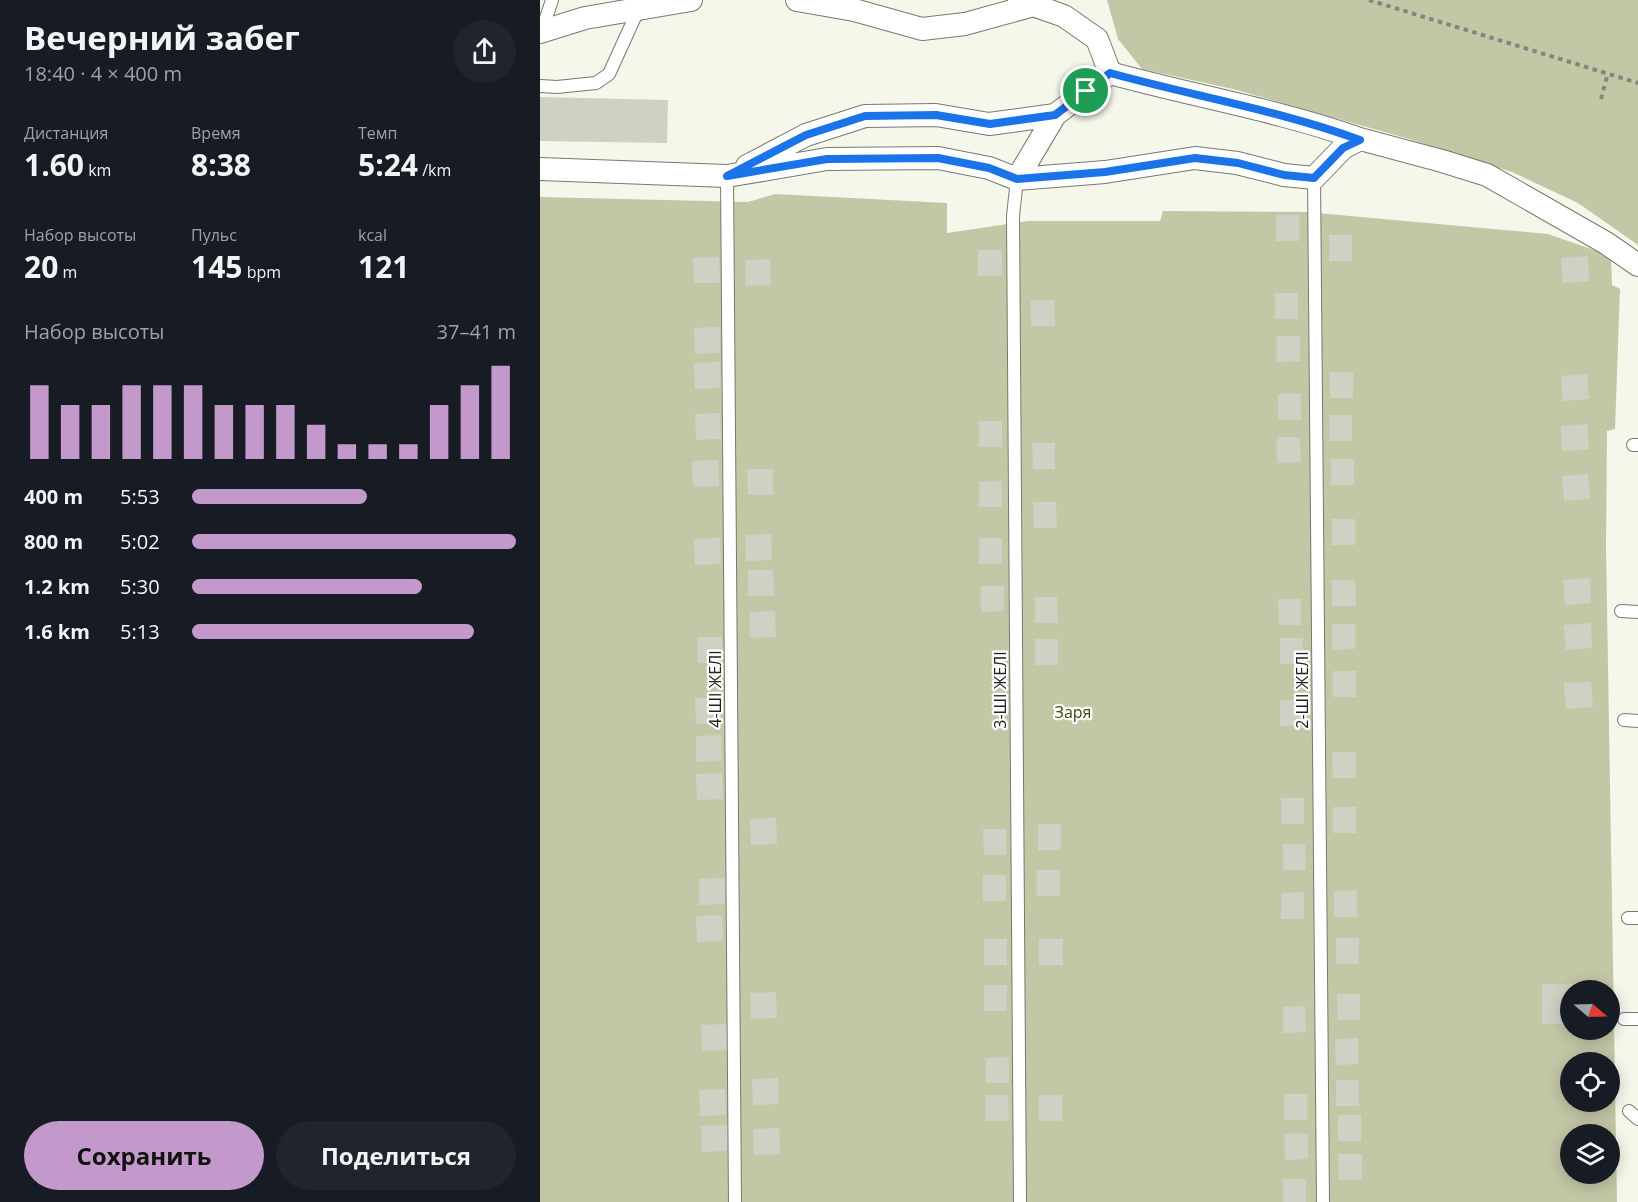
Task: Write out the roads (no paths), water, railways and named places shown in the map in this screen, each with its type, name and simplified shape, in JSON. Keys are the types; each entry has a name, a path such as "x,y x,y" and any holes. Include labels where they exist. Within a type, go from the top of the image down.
{"street":[{"path":"541,33 632,4 691,0"},
{"path":"797,0 854,10 922,29 965,24 1026,3 1064,16 1097,39 1110,73"},
{"path":"1017,179 1055,115 1110,73"},
{"path":"1110,73 1319,125 1360,140 1487,175 1606,243 1638,265"},
{"path":"727,176 806,135 865,116 936,115 990,124 1055,115"},
{"path":"540,169 727,176 827,159 938,158 989,168 1017,179 1105,172 1195,158 1238,163 1284,175 1314,178 1343,148 1360,140"}],"lane":[{"path":"541,33 552,0"},
{"path":"540,86 556,87 596,83 609,74 632,4"},
{"name":"4-ШІ ЖЕЛІ","path":"727,176 735,1202"},
{"name":"2-ШІ ЖЕЛІ","path":"1314,178 1323,1202"},
{"name":"3-ШІ ЖЕЛІ","path":"1017,179 1013,216 1020,1202"},
{"path":"1622,612 1638,612"},
{"path":"1624,720 1638,721"},
{"path":"1624,1019 1638,1019"}],"park label":[{"name":"Заря","path":"1073,712"}]}
